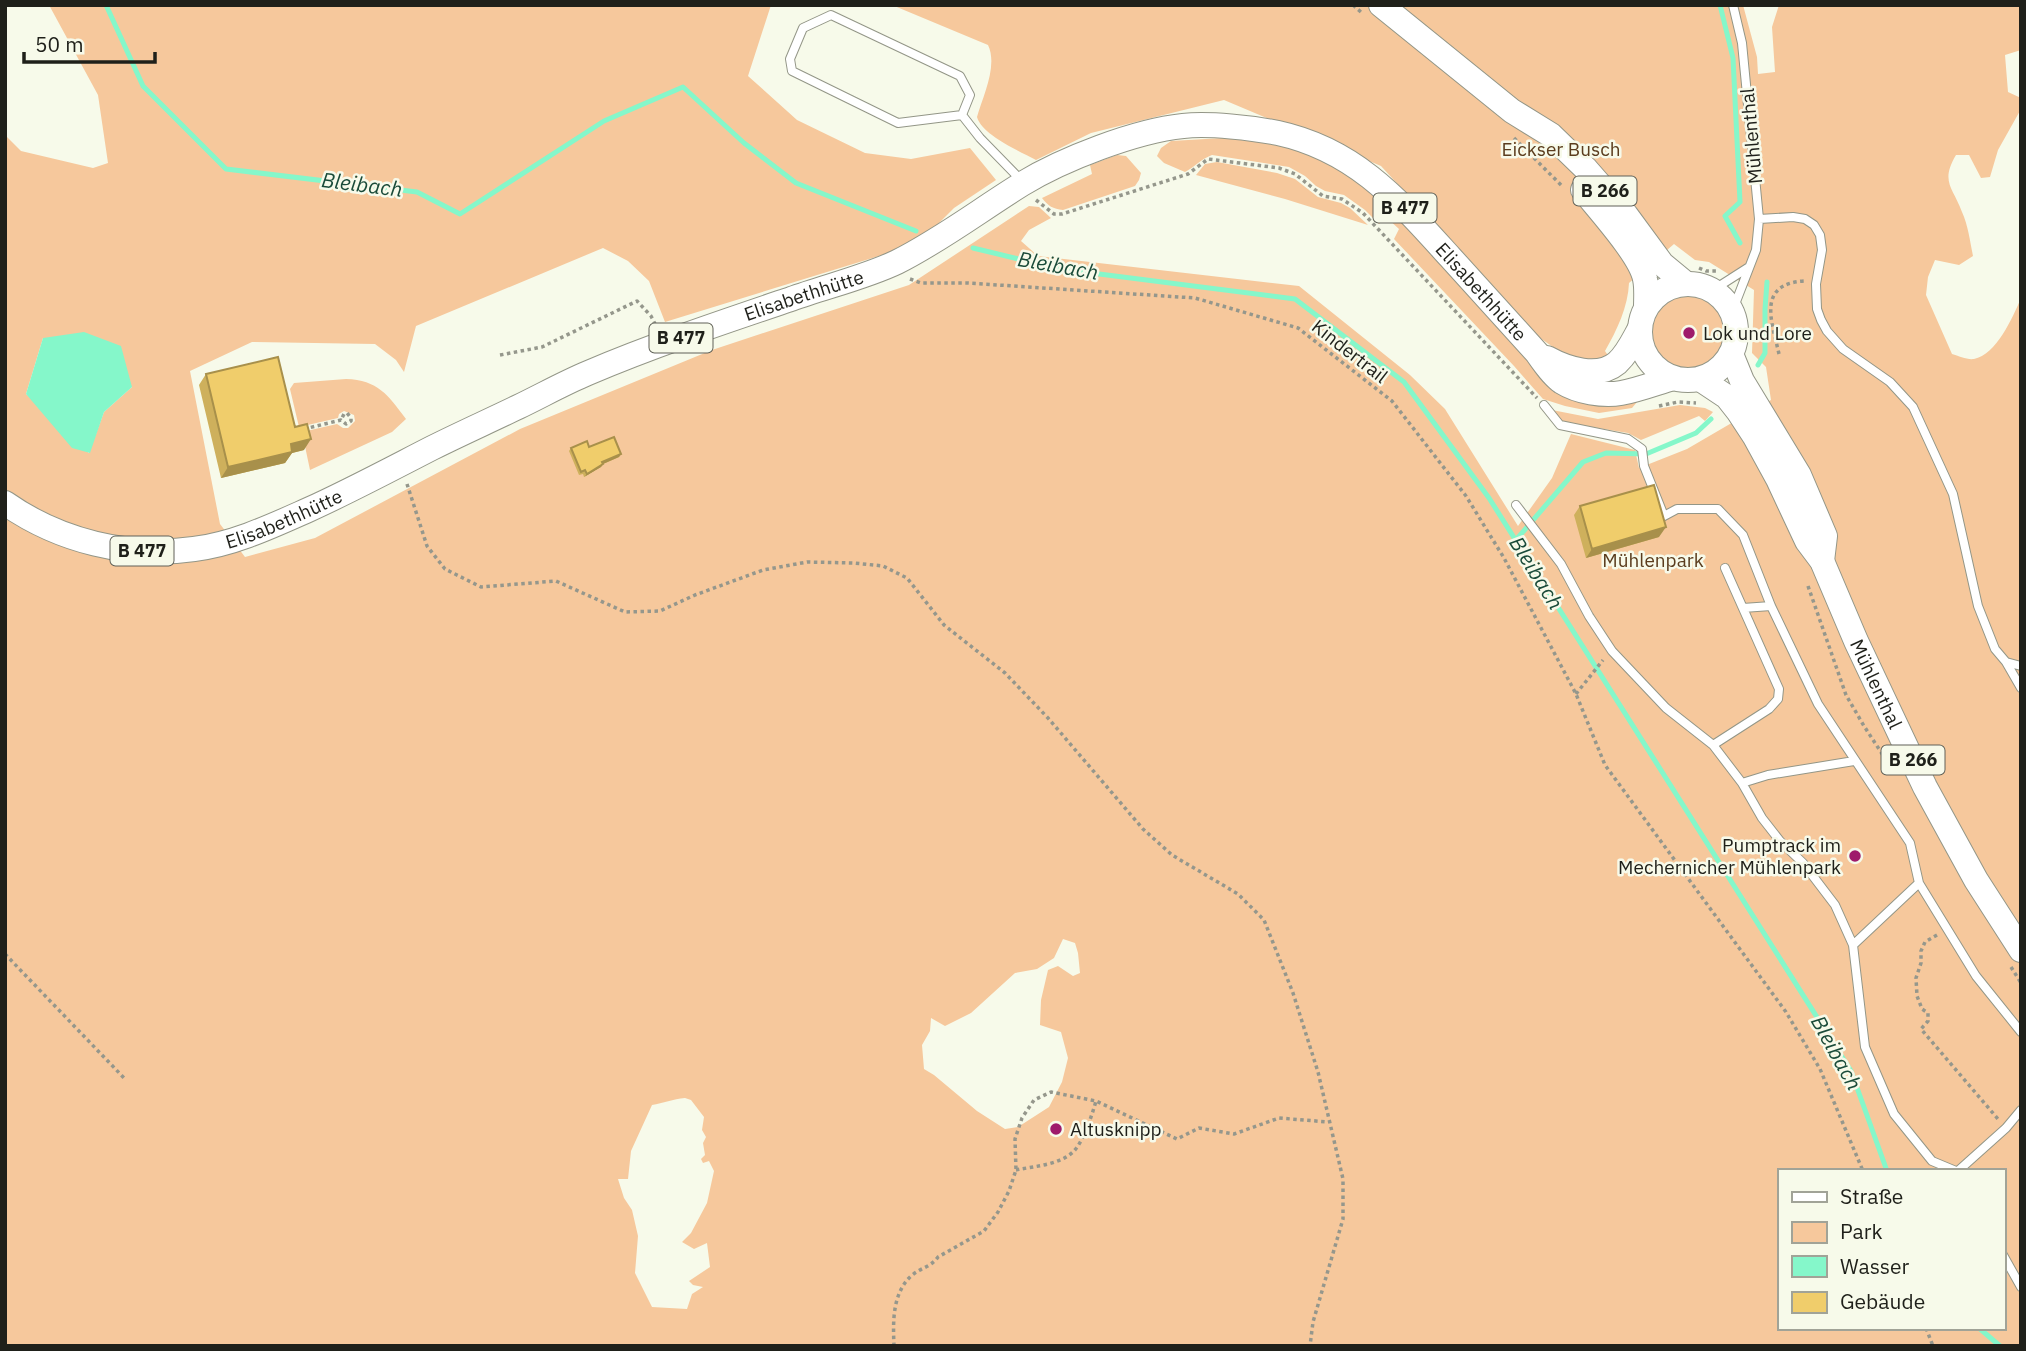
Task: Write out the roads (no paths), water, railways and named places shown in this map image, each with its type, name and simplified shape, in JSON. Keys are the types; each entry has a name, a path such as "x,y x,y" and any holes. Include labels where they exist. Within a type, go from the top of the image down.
{"main road":[{"name":"B 266","path":"1372,9 1540,144 1573,178 1629,249 1644,276 1643,318"},
{"name":"B 266","path":"1511,123 1551,135 1585,168 1626,215 1662,264 1685,283"},
{"name":"Elisabethhütte","path":"5,503 65,536 111,547 167,552 224,543 283,521 352,490 585,374 730,319 893,264 1026,191 1077,157 1136,136 1185,125 1279,133 1327,149 1365,172 1402,204 1537,353"},
{"path":"1685,283 1713,290 1724,299 1736,325 1736,340 1731,354 1724,365 1700,379 1673,378 1662,373 1652,365 1640,342 1643,318 1663,290 1674,285 1685,283"},
{"name":"B 477","path":"1537,353 1567,367 1603,371 1615,365 1627,352 1643,318"},
{"name":"B 477","path":"1537,353 1562,382 1581,390 1603,394 1620,393 1673,378"},
{"name":"Mühlenthal","path":"1731,354 1742,381 1799,475 1825,536 1822,561"},
{"name":"Mühlenthal","path":"1700,379 1727,397 1738,411 1778,479 1807,541 1822,561 1856,641 1925,787 1976,880 2021,950"}],"lane":[{"name":"Mühlenthal","path":"1732,312 1756,250 1759,219 1744,62 1733,5"},
{"path":"831,15 960,76 970,95 962,115 898,123 792,71 790,59 803,28 831,15"},
{"path":"962,115 1026,191"},
{"path":"1759,219 1805,219 1814,225 1820,235 1822,250 1816,284 1817,309 1821,320 1843,349 1890,382 1913,407 1953,494 1978,606 1996,649 2021,688"},
{"path":"1713,290 1749,267"},
{"path":"1544,405 1560,425 1629,439 1642,449 1644,466 1664,516 1677,509 1718,509 1743,535 1771,606 1818,704 1910,843 1919,883 1976,976 2021,1032"},
{"path":"1516,505 1560,564 1612,651 1666,708 1713,745 1742,783 1762,818 1780,841 1803,863 1835,905 1853,946 1865,1047 1894,1114 1933,1161 1952,1169"},
{"path":"1713,745 1769,709 1778,699 1779,689 1725,568"},
{"path":"1742,608 1771,606"},
{"path":"2006,662 2021,666"},
{"path":"1742,783 1768,775 1854,761"},
{"path":"1853,946 1919,883"},
{"path":"1959,1169 2006,1128 2021,1110"},
{"path":"2005,1259 2021,1287"}],"water":[{"path":"84,332 121,346 132,387 104,412 90,453 72,448 26,394 43,338"}],"waterway":[{"name":"Bleibach","path":"106,5 143,86 226,169 417,192 460,214 604,121 683,87 744,143 796,183 916,231"},
{"path":"1720,5 1733,58 1740,202 1725,216 1740,243"},
{"name":"Bleibach","path":"973,248 1060,269 1295,299 1404,382 1489,498 1851,1071 1886,1169"},
{"path":"1758,365 1765,353 1767,282"},
{"path":"1515,541 1583,462 1606,453 1646,454 1696,433 1711,419"},
{"name":"Bleibach","path":"1981,1330 2000,1346"}],"place":[{"name":"Lok und Lore","path":"1689,333"},
{"name":"Pumptrack im Mechernicher Mühlenpark","path":"1855,856"},
{"name":"Altusknipp","path":"1056,1129"}],"park label":[{"name":"Eickser Busch","path":"1561,149"},
{"name":"Mühlenpark","path":"1653,560"}]}
